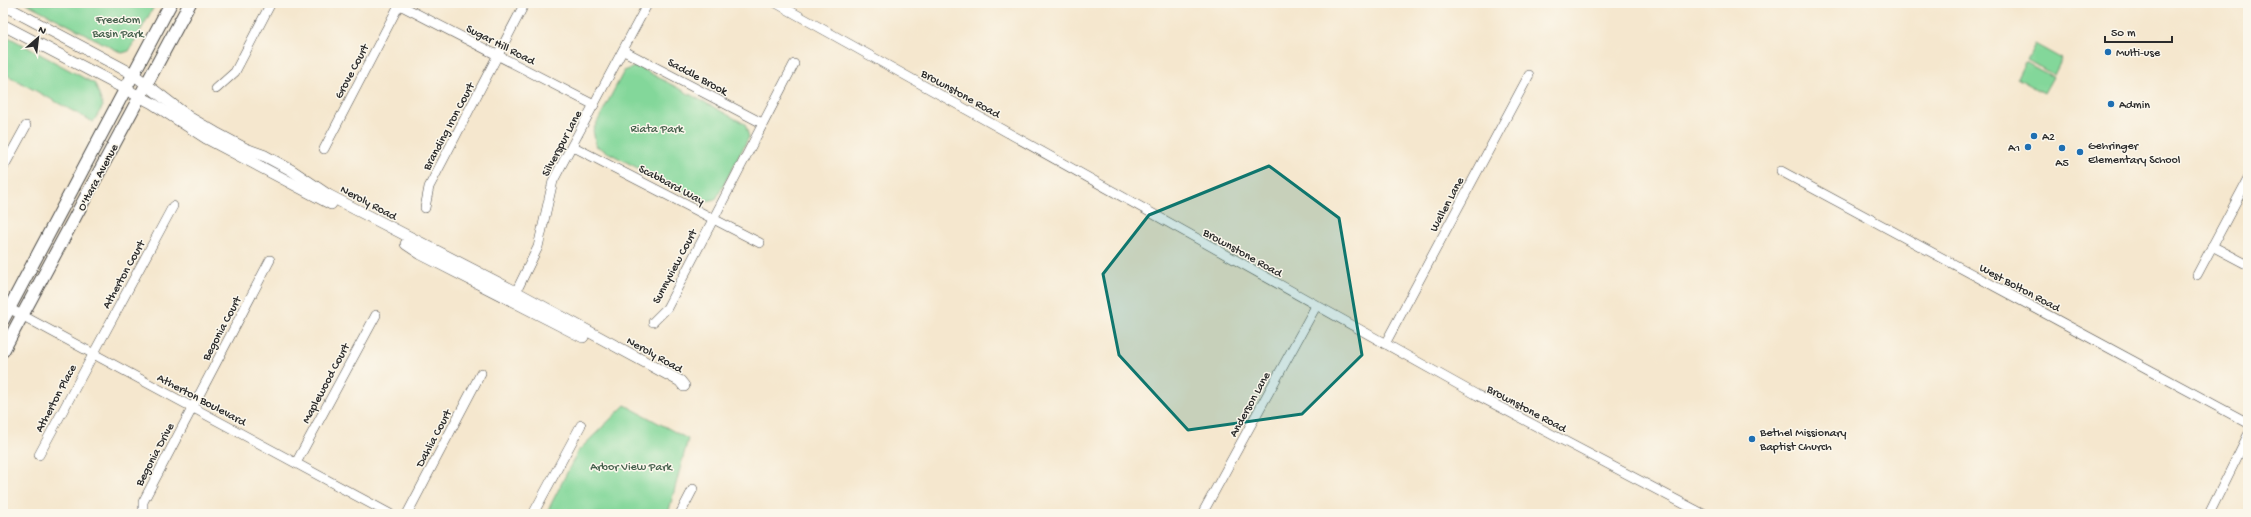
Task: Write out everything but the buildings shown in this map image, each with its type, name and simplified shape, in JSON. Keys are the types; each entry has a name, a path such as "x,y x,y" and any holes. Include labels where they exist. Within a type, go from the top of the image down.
{"main road":[{"name":"O'Hara Avenue","path":"3,320 6,307 171,3"},
{"name":"O'Hara Avenue","path":"3,351 141,98 190,3"}],"street":[{"path":"216,89 235,72 271,3"},
{"name":"Branding Iron Court","path":"425,208 428,188 525,3"},
{"name":"Silverspur Lane","path":"514,296 538,247 553,181 624,51 648,3"},
{"name":"Brownstone Road","path":"776,3 1477,395 1703,514"},
{"name":"Sugar Hill Road","path":"398,4 498,57 594,105"},
{"name":"Grove Court","path":"324,149 398,4"},
{"name":"Neroly Road","path":"3,5 133,74 190,118 216,133 291,170 328,195 514,296 676,386 684,386 680,381 514,296 206,138 141,98 3,25"},
{"name":"Saddle Brook","path":"624,51 762,123"},
{"name":"Sunnyview Court","path":"653,322 667,308 794,64"},
{"name":"Wallen Lane","path":"1385,344 1529,75"},
{"path":"3,168 26,126"},
{"name":"Scabbard Way","path":"572,146 760,243"},
{"name":"West Bolton Road","path":"1781,171 2248,423"},
{"path":"2197,275 2248,179"},
{"name":"Atherton Court","path":"93,354 173,206"},
{"path":"2212,246 2248,265"},
{"name":"Begonia Court","path":"193,408 270,260"},
{"name":"Anderson Lane","path":"1202,514 1316,306"},
{"name":"Atherton Boulevard","path":"6,307 390,514"},
{"name":"Maplewood Court","path":"296,463 376,315"},
{"name":"Atherton Place","path":"39,455 93,354"},
{"name":"Dahlia Court","path":"407,514 481,373"},
{"name":"Begonia Drive","path":"143,514 143,502 193,408"},
{"path":"534,514 581,425"},
{"path":"2209,514 2248,435"},
{"path":"680,514 693,489"}],"highlighted area":[{"path":"1269,166 1339,218 1362,355 1302,414 1188,430 1119,355 1103,274 1149,215"}],"green space":[{"name":"Freedom Basin Park","path":"26,3 156,3 129,51 122,53"},
{"path":"3,34 95,84 103,106 93,122 3,73"},
{"path":"2035,44 2062,59 2054,75 2027,60"},
{"path":"2025,62 2053,77 2044,93 2017,78"},
{"name":"Riata Park","path":"637,66 745,124 749,137 716,199 702,202 596,146 593,130 624,71"},
{"name":"Arbor View Park","path":"625,405 688,439 668,514 546,514 578,451"}],"place":[{"name":"Multi-use","path":"2108,52"},
{"name":"Admin","path":"2111,104"},
{"name":"A2","path":"2034,136"},
{"name":"A1","path":"2028,147"},
{"name":"A5","path":"2062,148"},
{"name":"Gehringer Elementary School","path":"2080,152"},
{"name":"Bethel Missionary Baptist Church","path":"1752,439"}]}
